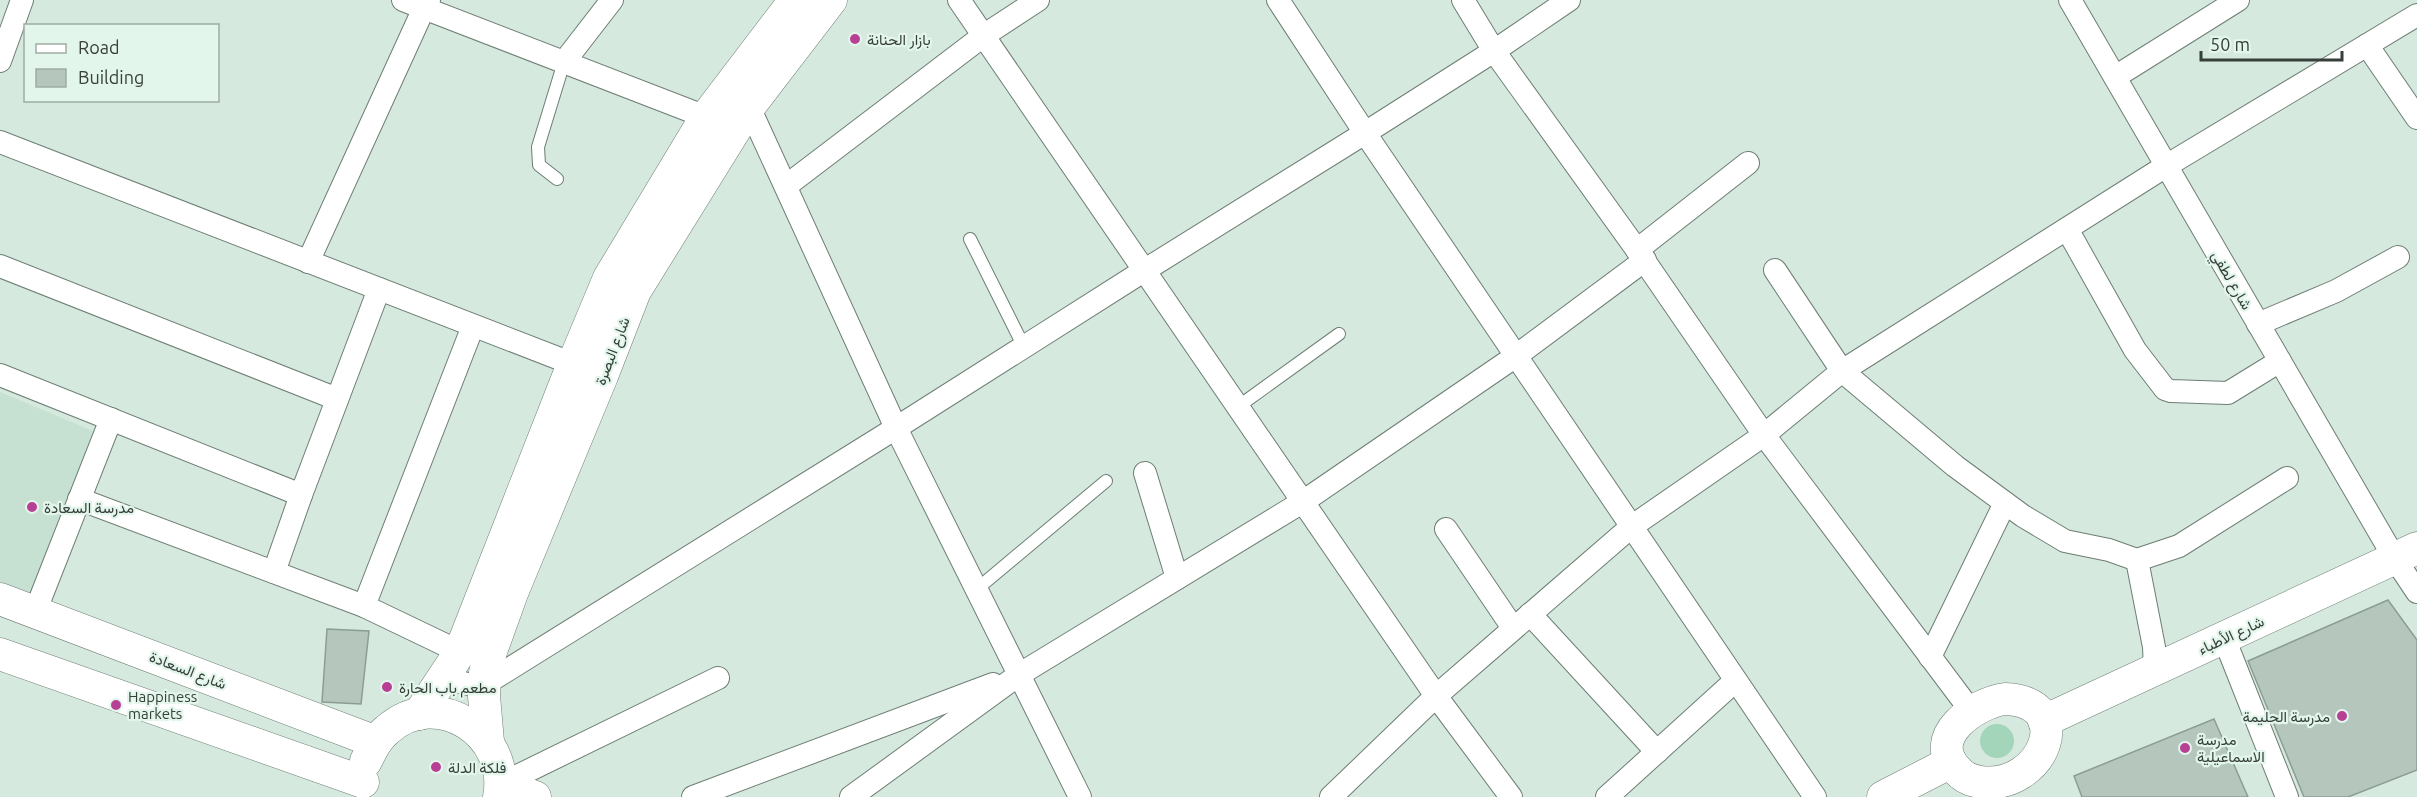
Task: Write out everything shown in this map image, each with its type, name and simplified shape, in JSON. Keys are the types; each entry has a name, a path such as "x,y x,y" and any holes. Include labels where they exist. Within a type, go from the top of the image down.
{"main road":[{"name":"شارع البصرة","path":"419,714 460,651 609,278 706,117 795,0"},
{"name":"شارع البصرة","path":"500,791 498,762 489,742 484,710 489,657 512,593 635,291 741,119 831,0"},
{"name":"شارع الأطباء","path":"2044,721 2406,554"},
{"name":"شارع السعادة","path":"0,599 376,742"},
{"path":"0,654 364,790 366,761 376,742 388,729 402,720 419,714 438,713 458,718 475,728 489,742"},
{"path":"2017,700 2033,707 2044,721 2047,732 2044,749 2034,764 2014,777 1996,783 1978,782 1962,775 1951,762 1948,745 1962,719 1971,711 1993,701 2017,700"},
{"path":"1883,797 1951,762"},
{"path":"500,791 535,797"}],"street":[{"path":"0,61 22,0"},
{"path":"564,62 612,0"},
{"path":"959,0 1436,696 1511,797"},
{"path":"786,186 983,36 1038,0"},
{"path":"1278,0 1365,133 1815,797"},
{"path":"1463,0 1494,51 1641,255 1764,435 1971,711"},
{"path":"444,677 467,684 485,684 1365,133 1569,0"},
{"name":"شارع لطفي","path":"2070,0 2280,361 2406,554 2417,592"},
{"path":"2115,77 2238,0"},
{"path":"308,262 419,3 706,117 741,119 786,186 896,428 1080,797"},
{"path":"1331,797 1436,696 1631,527 1764,435 1842,371 2166,166 2417,15"},
{"path":"2367,45 2416,116"},
{"path":"0,142 573,364"},
{"path":"851,797 1020,674 1304,501 1516,356 1641,255 1748,163"},
{"path":"2067,229 2135,350 2165,389 2228,393 2280,361"},
{"path":"2258,324 2337,291 2398,257"},
{"path":"0,266 338,399"},
{"path":"1775,270 1842,371 1955,466 2023,516 2064,541 2109,550 2137,560 2179,546 2287,478"},
{"path":"274,572 379,290"},
{"path":"364,606 473,326"},
{"path":"0,375 301,495"},
{"path":"35,612 111,419"},
{"path":"1145,473 1177,578"},
{"path":"79,500 364,606 460,651"},
{"path":"1930,657 2005,503"},
{"path":"1446,529 1522,621 1658,752"},
{"path":"2137,560 2154,647 2156,669"},
{"path":"2223,638 2287,797"},
{"path":"693,797 1020,674"},
{"path":"500,791 718,678"},
{"path":"1607,797 1735,681"}],"lane":[{"path":"557,179 539,165 538,147 564,62"},
{"path":"970,239 1024,346"},
{"path":"1239,406 1339,334"},
{"path":"977,589 1106,481"}],"shaded area":[{"name":"مدرسة السعادة","path":"0,392 93,431 31,594 0,582"}],"green space":[{"path":"1997,724 2009,729 2014,741 2009,753 1997,758 1985,753 1980,741 1985,729"}],"building":[{"name":"مدرسة الحليمة","path":"2388,600 2417,640 2417,770 2348,797 2304,797 2248,661"},
{"path":"327,629 369,631 361,704 322,702"},
{"name":"مدرسة الاسماعيلية","path":"2214,719 2248,797 2082,797 2074,776"}],"place":[{"name":"بازار الحنانة","path":"855,39"},
{"name":"مدرسة السعادة","path":"32,507"},
{"name":"مطعم باب الحارة","path":"387,687"},
{"name":"Happiness markets","path":"116,705"},
{"name":"مدرسة الحليمة","path":"2342,716"},
{"name":"مدرسة الاسماعيلية","path":"2185,748"},
{"name":"فلكة الدلة","path":"436,767"}]}
